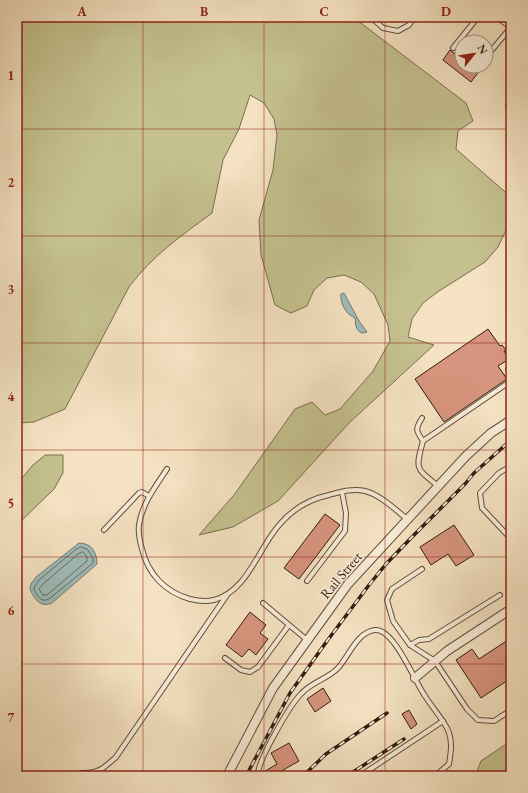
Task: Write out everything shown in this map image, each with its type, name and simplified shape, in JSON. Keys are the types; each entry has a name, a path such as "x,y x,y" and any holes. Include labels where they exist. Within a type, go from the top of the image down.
{"street":[{"path":"500,17 511,26"},
{"name":"Rail Street","path":"227,776 273,688 348,584 481,441 511,420"},
{"path":"414,678 447,651 511,609"}],"lane":[{"path":"371,17 383,28 398,31 409,24 414,17"},
{"path":"453,48 478,17"},
{"path":"494,47 511,26"},
{"path":"508,106 511,101"},
{"path":"438,486 420,471 417,460 422,441 511,381"},
{"path":"422,418 416,429 422,441"},
{"path":"511,466 499,473 480,493 482,508 511,540"},
{"path":"167,469 142,509 139,527 140,543 144,558 150,571 160,583 174,593 200,601 213,601 227,595"},
{"path":"81,773 91,773 103,769 116,757 227,595 246,575 279,524 292,512 308,502 324,496 358,490 365,491 386,503 407,519"},
{"path":"104,530 139,493 142,492 149,496"},
{"path":"307,581 345,531 346,513 342,492"},
{"path":"511,529 509,531 511,540"},
{"path":"422,569 392,589 387,600 393,621 410,644 435,661 467,709 478,720 494,721 511,710"},
{"path":"410,644 419,640 429,639 500,595"},
{"path":"262,603 308,640"},
{"path":"225,658 241,670 250,672 258,667 289,625"},
{"path":"258,776 257,772 273,738 301,693 338,668 359,639 373,630 379,630 385,633 397,647 424,696 448,729 451,742 449,764 435,776"},
{"path":"360,776 443,721"}],"shaded area":[{"path":"17,17 353,17 466,103 473,121 458,131 456,149 511,197 511,219 498,247 485,262 423,303 412,319 408,337 434,345 349,423 278,501 233,527 199,535 234,495 295,409 312,402 325,415 340,409 373,371 390,341 388,325 374,294 361,282 344,275 327,278 314,290 307,306 291,313 275,305 261,255 259,220 273,170 277,135 274,119 264,103 250,95 239,129 223,160 212,213 178,238 148,265 129,287 65,409 34,422 17,423"},
{"path":"45,455 63,455 63,473 54,489 17,525 17,484 32,466"},
{"path":"511,741 511,776 475,776 481,761"}],"water":[{"path":"344,293 359,321 367,332 362,333 358,330 356,327 355,318 344,308 341,294"},
{"path":"79,543 84,543 93,549 97,564 52,603 44,604 38,602 30,589 31,584 36,577"}],"building":[{"path":"450,50 454,53 454,69 443,60"},
{"path":"461,74 477,74 471,82"},
{"path":"488,329 500,346 502,345 506,350 504,351 509,359 498,366 507,379 444,422 415,379"},
{"path":"325,514 340,525 299,579 284,568"},
{"path":"454,525 474,555 456,566 448,554 431,565 420,547"},
{"path":"250,612 266,625 260,633 268,639 256,655 249,649 242,657 226,645"},
{"path":"511,638 511,678 481,698 456,660 472,649 479,659"},
{"path":"323,688 331,701 315,712 307,699"},
{"path":"409,710 417,724 411,729 402,714"},
{"path":"289,743 299,761 278,773 280,776 262,776 262,773 277,764 271,753"}],"railway":[{"path":"246,776 290,693 369,585 386,564 474,473 511,440"},
{"path":"303,776 326,754 387,713"},
{"path":"347,776 404,739"}]}
